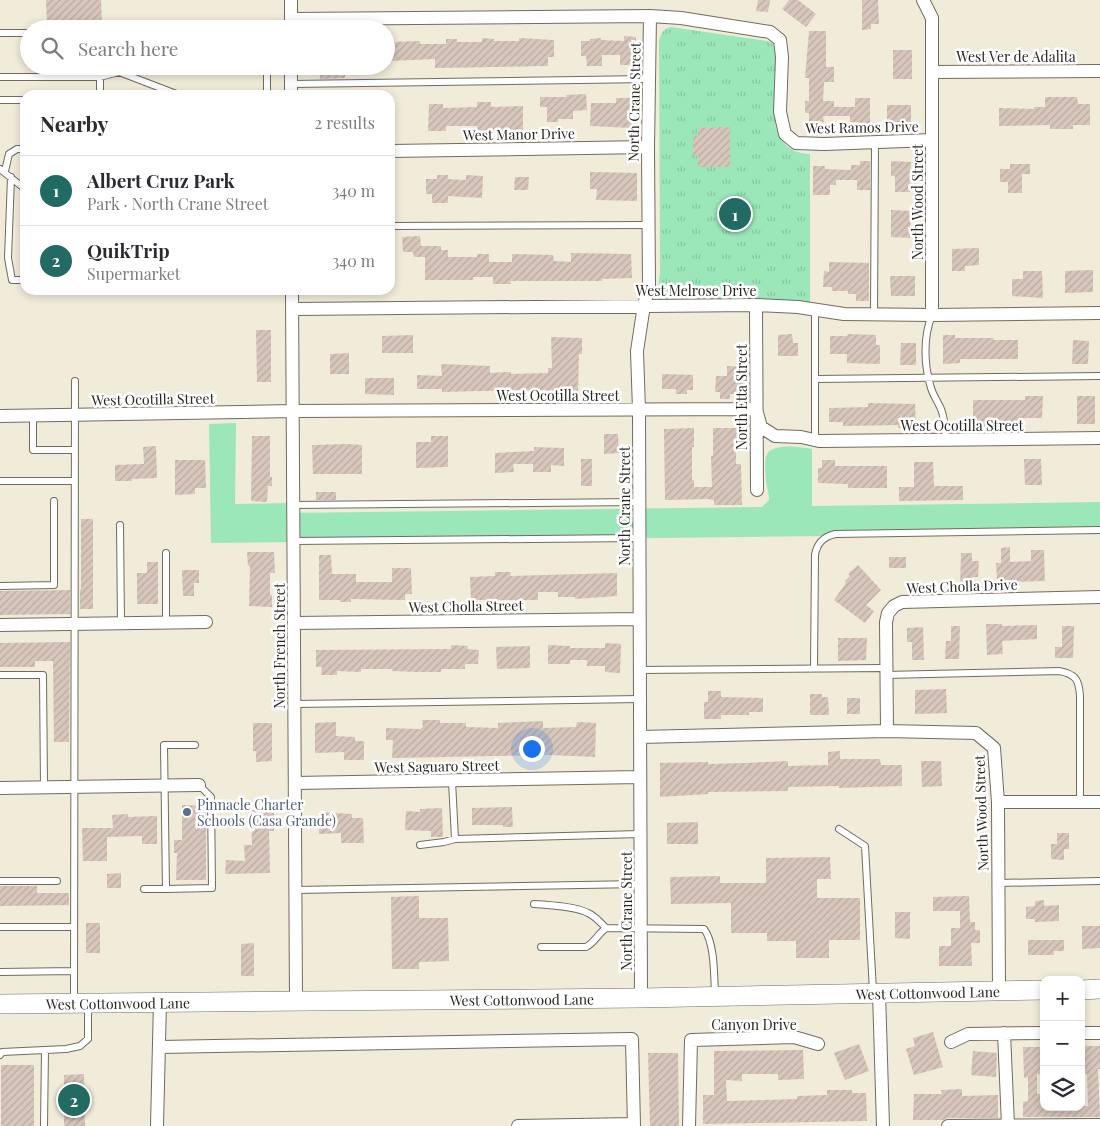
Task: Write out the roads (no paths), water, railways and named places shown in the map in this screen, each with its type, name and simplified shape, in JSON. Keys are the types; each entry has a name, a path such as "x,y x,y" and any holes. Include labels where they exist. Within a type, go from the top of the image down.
{"main road":[{"path":"1085,990 1100,989"},
{"name":"West Cottonwood Lane","path":"0,1004 641,998 1040,990"}],"street":[{"path":"291,0 291,20"},
{"name":"North Wood Street","path":"923,0 932,18 932,315"},
{"name":"West Ramos Drive","path":"395,22 650,16 681,18 770,32 780,40 782,57 780,112 784,134 796,143 824,144 932,140"},
{"name":"North Crane Street","path":"641,998 639,410 637,352 644,305 649,286 648,147 650,16"},
{"name":"West Ver de Adalita","path":"932,72 1100,71"},
{"path":"291,75 291,89"},
{"name":"West Manor Drive","path":"395,151 648,147"},
{"name":"North French Street","path":"292,295 296,1001"},
{"name":"West Melrose Drive","path":"292,309 756,305 844,314 874,315 1100,312"},
{"name":"North Etta Street","path":"756,305 757,490"},
{"name":"West Ocotilla Street","path":"0,416 293,411 756,408 761,427 775,436 801,437 815,440 1100,438"},
{"name":"West Cholla Drive","path":"887,731 886,622 888,614 894,606 902,602 1100,597"},
{"name":"West Cholla Street","path":"294,623 639,619"},
{"path":"0,626 206,622"},
{"path":"640,737 887,731"},
{"name":"North Wood Street","path":"887,731 976,733 994,748 998,802 999,991"},
{"name":"West Saguaro Street","path":"295,783 640,777"},
{"path":"0,788 200,785"},
{"path":"998,802 1100,802"},
{"path":"876,993 883,1126"},
{"path":"157,1126 160,1002"},
{"path":"1004,1033 1008,1125"},
{"path":"951,1042 968,1034 1040,1033"},
{"path":"1085,1033 1100,1033"},
{"name":"Canyon Drive","path":"689,1126 691,1040 794,1037 818,1044"},
{"path":"160,1047 632,1039 634,1125 518,1126"},
{"path":"948,1126 1100,1125"}],"lane":[{"path":"0,33 20,33"},
{"path":"0,77 100,77 108,75"},
{"path":"127,75 166,90"},
{"path":"266,90 267,75"},
{"path":"100,77 100,90"},
{"path":"291,89 649,79"},
{"path":"0,100 20,100"},
{"path":"874,315 875,142"},
{"path":"20,149 9,154 2,170 20,184"},
{"path":"11,177 8,258 12,280 20,280"},
{"path":"395,226 649,225"},
{"path":"815,310 815,440"},
{"path":"932,315 926,329 926,368 931,390 942,410 946,440"},
{"path":"815,379 1100,376"},
{"path":"0,1054 2,1052 66,1049 80,1046 88,1039 74,971 76,382"},
{"path":"33,416 33,450 75,450"},
{"path":"0,480 75,481"},
{"path":"0,586 54,585 54,501"},
{"path":"293,505 639,502"},
{"path":"120,525 121,624"},
{"path":"814,668 815,555 816,546 826,536 844,534 1100,530"},
{"path":"293,541 639,538"},
{"path":"166,553 166,623"},
{"path":"639,670 814,668 885,672 1059,671 1069,673 1076,679 1080,691 1080,802"},
{"path":"0,676 44,676 44,787"},
{"path":"295,704 640,699"},
{"path":"166,889 164,745 195,744"},
{"path":"452,780 455,839"},
{"path":"144,889 212,888 211,797 200,785"},
{"path":"839,829 865,846 876,993"},
{"path":"420,845 455,839 640,834"},
{"path":"0,881 57,881"},
{"path":"998,883 1100,881"},
{"path":"295,890 640,884"},
{"path":"534,904 553,905 587,912 597,918 606,928"},
{"path":"0,927 74,927"},
{"path":"541,947 586,947 592,944 606,928 704,929 713,958 716,996"},
{"path":"0,972 74,971"},
{"path":"44,1126 45,1050"}],"place":[{"name":"Albert Cruz Park","path":"735,214"},
{"name":"Pinnacle Charter Schools (Casa Grande)","path":"187,812"},
{"name":"QuikTrip","path":"74,1100"}]}
